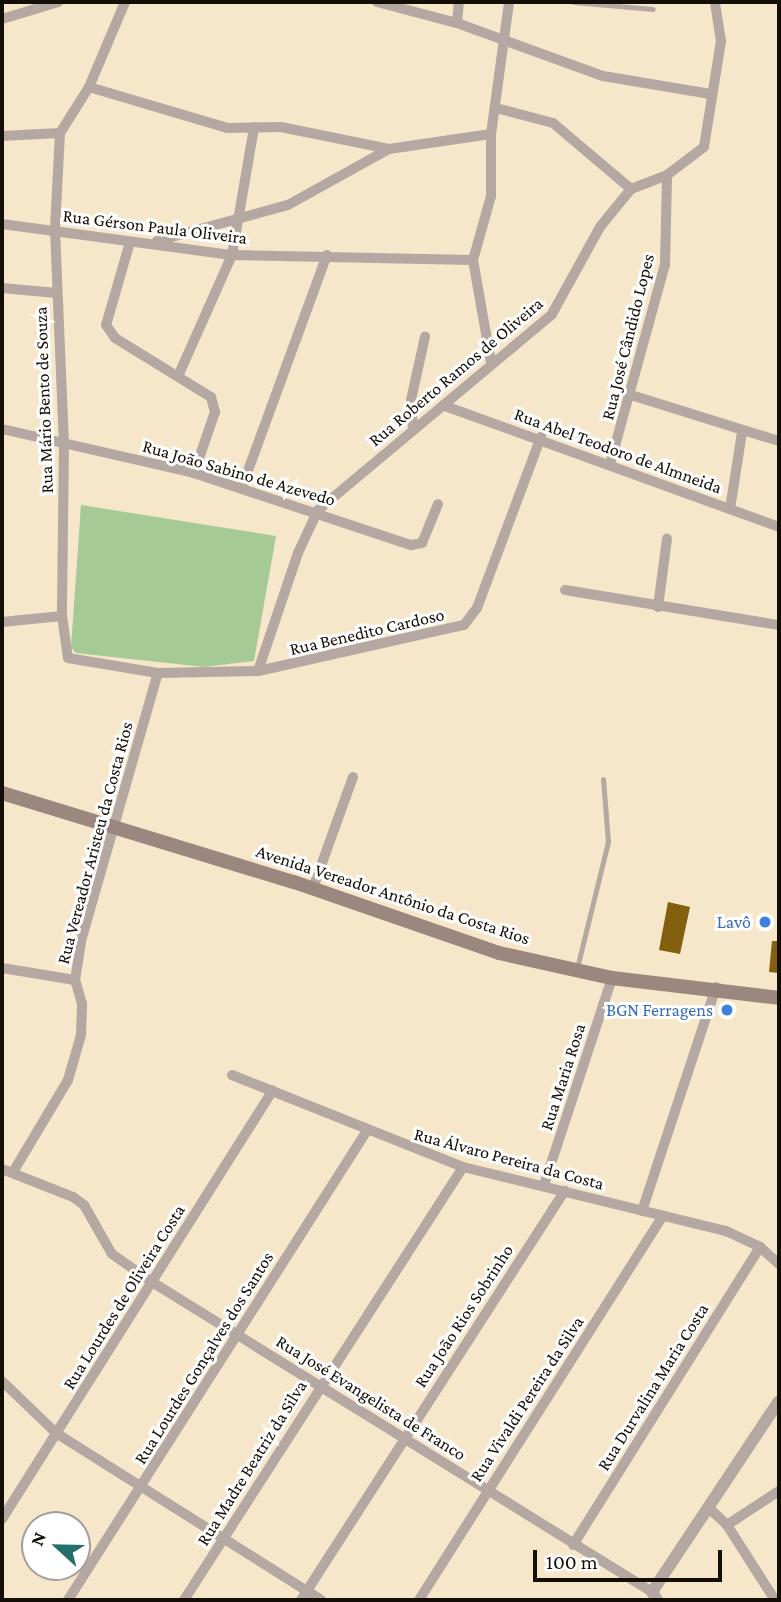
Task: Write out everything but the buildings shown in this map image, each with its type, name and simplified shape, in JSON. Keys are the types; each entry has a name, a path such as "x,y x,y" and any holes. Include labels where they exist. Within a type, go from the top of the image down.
{"main road":[{"name":"Avenida Vereador Antônio da Costa Rios","path":"2,793 116,825 313,888 499,953 612,978 716,986 779,998"}],"street":[{"path":"2,136 60,133 89,87 125,2"},
{"path":"377,2 457,23 603,76 711,94"},
{"path":"457,23 459,2"},
{"path":"491,362 473,260 491,196 491,134 509,2"},
{"name":"Rua Roberto Ramos de Oliveira","path":"258,671 318,510 413,429 445,406 491,362 552,314 600,227 631,189 667,175 704,147 721,41 715,2"},
{"path":"2,19 52,3"},
{"path":"89,87 227,128 254,127 333,135 389,149"},
{"path":"496,108 553,123 631,189"},
{"path":"179,374 232,255 254,127"},
{"name":"Rua Mário Bento de Souza","path":"60,133 55,230 64,444 62,616 63,651 73,660"},
{"path":"152,242 310,195 389,149 491,134"},
{"name":"Rua José Cândido Lopes","path":"610,464 631,395 664,265 667,175"},
{"name":"Rua Gérson Paula Oliveira","path":"2,224 130,242 152,242 232,255 473,260"},
{"path":"130,242 106,325 115,338 179,374 215,404 194,473"},
{"path":"242,487 327,256"},
{"path":"2,288 57,293"},
{"path":"413,429 411,400 425,337"},
{"path":"631,395 741,432 779,441"},
{"name":"Rua Abel Teodoro de Almneida","path":"445,406 541,437 779,527"},
{"name":"Rua João Sabino de Azevedo","path":"2,429 194,473 318,510 417,546 438,504"},
{"path":"730,509 741,432"},
{"name":"Rua Benedito Cardoso","path":"73,660 158,673 258,671 464,625 477,608 541,437"},
{"path":"658,607 667,539"},
{"path":"565,590 779,625"},
{"path":"2,621 62,616"},
{"name":"Rua Vereador Aristeu da Costa Rios","path":"13,1172 68,1080 81,1035 82,1004 75,980 158,673"},
{"path":"313,888 353,777"},
{"path":"2,968 75,980"},
{"name":"Rua Maria Rosa","path":"544,1185 612,978"},
{"path":"642,1211 716,986"},
{"name":"Rua Álvaro Pereira da Costa","path":"232,1075 366,1132 463,1167 726,1231 760,1247 779,1264"},
{"name":"Rua Lourdes de Oliveira Costa","path":"2,1519 272,1090"},
{"name":"Rua Lourdes Gonçalves dos Santos","path":"68,1600 142,1490 236,1333 366,1132"},
{"name":"Rua Madre Beatriz da Silva","path":"184,1600 318,1387 463,1167"},
{"path":"2,1169 13,1172"},
{"name":"Rua José Evangelista de Franco","path":"13,1172 85,1205 112,1254 152,1282 655,1596"},
{"name":"Rua João Rios Sobrinho","path":"304,1595 402,1439 565,1191"},
{"name":"Rua Vivaldi Pereira da Silva","path":"418,1600 663,1216"},
{"name":"Rua Durvalina Maria Costa","path":"573,1545 760,1247"},
{"path":"2,1381 56,1433 304,1595 321,1600"},
{"path":"655,1596 777,1412"},
{"path":"727,1525 779,1490"},
{"path":"711,1510 727,1525 775,1600"}],"lane":[{"path":"574,2 653,9"},
{"path":"576,971 608,842 603,779"}],"green space":[{"path":"81,505 276,536 254,661 204,667 76,653 71,647"}],"place":[{"name":"Lavô","path":"765,922"},
{"name":"BGN Ferragens","path":"727,1010"}]}
